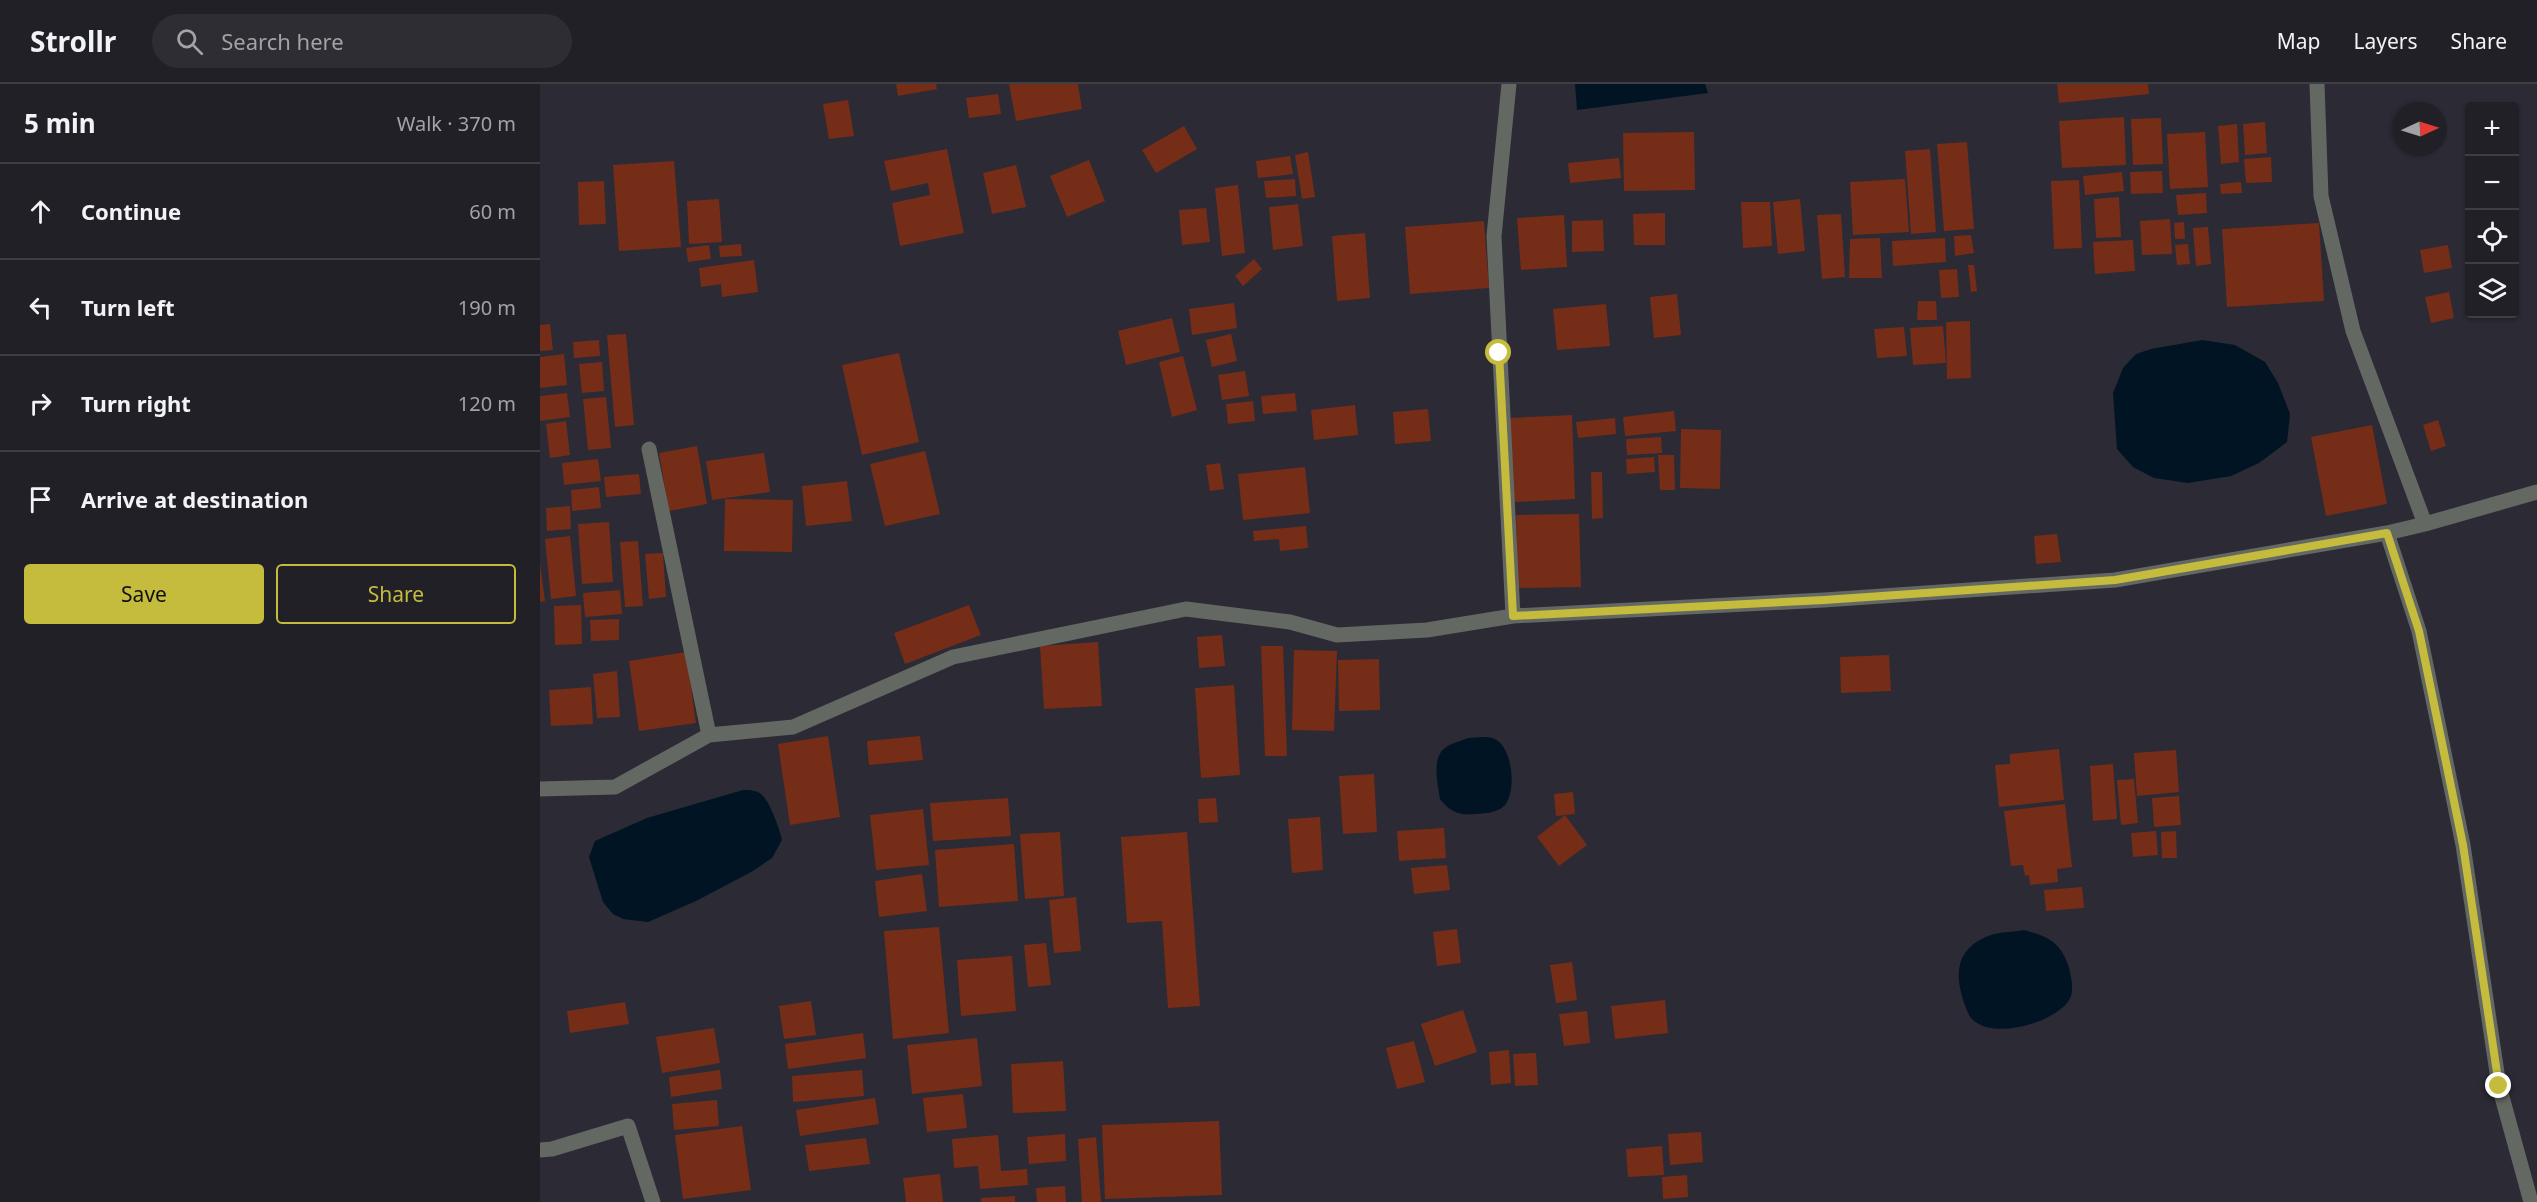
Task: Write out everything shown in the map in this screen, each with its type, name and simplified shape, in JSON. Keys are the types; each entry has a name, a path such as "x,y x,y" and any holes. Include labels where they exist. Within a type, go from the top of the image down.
{"street":[{"path":"1509,84 1494,236 1513,616"},
{"path":"2317,84 2321,196 2353,331 2425,524"},
{"path":"649,449 709,735"},
{"path":"540,789 615,787 709,735 793,727 953,657 1186,609 1290,622 1336,634 1427,630 1513,616 1824,600 2115,580 2387,533 2537,492"},
{"path":"2387,533 2419,631 2463,845 2499,1086 2531,1202"},
{"path":"540,1150 552,1149 628,1126 653,1202"}],"water":[{"path":"1575,84 1705,84 1708,93 1577,110"},
{"path":"2202,340 2235,345 2265,362 2278,383 2290,414 2287,442 2259,463 2231,476 2188,483 2154,478 2133,467 2117,449 2113,393 2123,368 2136,354"},
{"path":"1468,738 1492,738 1505,749 1511,770 1511,791 1508,801 1497,810 1460,814 1440,799 1436,772 1438,758 1447,746"},
{"path":"743,790 756,791 762,795 774,816 782,840 772,858 753,871 696,901 648,922 623,919 613,914 603,902 589,857 595,841 647,818"},
{"path":"2024,930 2045,937 2061,950 2070,973 2071,997 2061,1009 2035,1023 2002,1029 1976,1022 1968,1013 1960,990 1959,969 1962,959 1967,950 1976,942 1988,936"}],"building":[{"path":"896,84 936,84 937,89 898,96"},
{"path":"1009,84 1078,84 1082,109 1016,121"},
{"path":"2057,84 2148,84 2149,94 2059,103"},
{"path":"998,94 1001,114 969,118 966,98"},
{"path":"848,100 854,136 829,139 823,104"},
{"path":"2124,117 2126,165 2062,168 2059,121"},
{"path":"2161,118 2163,164 2133,165 2131,119"},
{"path":"2265,122 2267,153 2245,155 2243,124"},
{"path":"2237,124 2239,162 2221,164 2218,126"},
{"path":"1184,126 1197,149 1156,173 1142,150"},
{"path":"1694,132 1695,190 1624,191 1623,133"},
{"path":"2205,132 2208,187 2170,189 2167,134"},
{"path":"1967,142 1974,229 1944,231 1937,144"},
{"path":"947,149 964,233 900,246 892,203 930,195 928,183 891,191 884,161"},
{"path":"1930,149 1936,232 1911,234 1905,151"},
{"path":"1308,152 1315,197 1302,199 1295,155"},
{"path":"1290,156 1293,174 1258,178 1256,161"},
{"path":"2271,157 2272,182 2246,183 2244,159"},
{"path":"1619,158 1621,178 1570,183 1568,163"},
{"path":"1089,160 1105,201 1067,217 1050,176"},
{"path":"674,161 681,247 619,251 613,165"},
{"path":"1016,165 1026,207 992,214 983,173"},
{"path":"2162,171 2163,193 2131,194 2130,172"},
{"path":"2122,172 2124,191 2085,195 2083,176"},
{"path":"1295,179 1296,196 1266,198 1264,181"},
{"path":"1905,179 1909,232 1853,235 1850,182"},
{"path":"2079,180 2082,248 2054,249 2051,181"},
{"path":"604,181 606,224 579,225 578,182"},
{"path":"2241,182 2242,193 2221,194 2220,184"},
{"path":"1238,185 1245,253 1222,256 1215,188"},
{"path":"2206,193 2207,213 2178,215 2176,195"},
{"path":"2119,197 2121,237 2096,238 2094,199"},
{"path":"719,199 722,242 689,244 687,201"},
{"path":"1800,199 1805,251 1778,254 1773,202"},
{"path":"1741,202 1770,202 1772,246 1743,248"},
{"path":"1298,204 1303,246 1273,250 1269,207"},
{"path":"1206,208 1210,242 1182,245 1179,210"},
{"path":"1665,213 1665,245 1634,245 1633,214"},
{"path":"1841,214 1845,277 1822,279 1817,215"},
{"path":"1564,215 1567,267 1521,270 1517,218"},
{"path":"2170,219 2172,254 2142,255 2140,221"},
{"path":"1603,220 1604,251 1572,252 1572,221"},
{"path":"1484,221 1489,288 1410,294 1405,227"},
{"path":"2184,222 2185,239 2175,239 2174,223"},
{"path":"2319,223 2324,301 2227,307 2222,229"},
{"path":"2208,227 2211,264 2196,266 2193,228"},
{"path":"1365,233 1370,298 1337,301 1332,236"},
{"path":"1971,235 1974,253 1955,256 1954,236"},
{"path":"1880,238 1882,278 1849,278 1850,239"},
{"path":"1945,238 1946,262 1893,266 1892,241"},
{"path":"2133,240 2135,271 2095,274 2093,242"},
{"path":"741,244 742,256 720,257 719,246"},
{"path":"2188,244 2190,264 2177,265 2175,245"},
{"path":"709,245 711,259 688,262 686,248"},
{"path":"2448,245 2452,268 2424,273 2420,250"},
{"path":"1254,259 1262,269 1243,286 1235,276"},
{"path":"754,260 758,292 722,297 721,284 701,287 699,268"},
{"path":"1968,265 1974,265 1977,291 1971,292"},
{"path":"1957,269 1959,297 1941,298 1939,270"},
{"path":"2449,292 2454,318 2431,323 2425,297"},
{"path":"1677,294 1681,335 1654,338 1650,297"},
{"path":"1918,301 1936,301 1937,320 1917,320"},
{"path":"1234,303 1237,328 1192,335 1189,309"},
{"path":"1606,304 1610,346 1557,350 1553,309"},
{"path":"1172,318 1180,352 1126,365 1118,331"},
{"path":"1970,321 1971,378 1947,379 1946,322"},
{"path":"550,324 553,350 540,351 540,325"},
{"path":"1943,326 1946,363 1913,365 1910,328"},
{"path":"1904,327 1907,356 1877,358 1874,329"},
{"path":"626,334 634,425 615,427 607,335"},
{"path":"1231,334 1237,361 1212,367 1206,340"},
{"path":"599,340 600,356 574,358 573,342"},
{"path":"899,353 919,442 862,455 842,365"},
{"path":"564,354 567,385 540,388 540,357"},
{"path":"1183,356 1197,410 1172,417 1159,362"},
{"path":"602,362 604,391 582,393 579,364"},
{"path":"1245,371 1249,396 1222,400 1218,375"},
{"path":"567,393 570,417 540,421 540,396"},
{"path":"1295,393 1297,411 1263,414 1261,396"},
{"path":"606,397 611,448 588,450 583,399"},
{"path":"1253,401 1255,421 1228,424 1226,404"},
{"path":"1355,405 1358,435 1314,440 1311,410"},
{"path":"1428,409 1431,441 1395,444 1393,412"},
{"path":"1674,411 1676,431 1625,436 1623,417"},
{"path":"1572,415 1575,499 1514,502 1510,418"},
{"path":"1615,418 1616,434 1578,438 1576,422"},
{"path":"2438,420 2446,446 2431,451 2423,425"},
{"path":"566,421 570,455 550,458 546,424"},
{"path":"2372,425 2387,504 2326,516 2311,437"},
{"path":"1681,429 1721,430 1720,489 1680,488"},
{"path":"1661,437 1662,453 1627,455 1626,439"},
{"path":"697,446 707,504 669,511 659,453"},
{"path":"925,451 940,514 885,526 870,464"},
{"path":"764,453 770,492 712,500 706,461"},
{"path":"1658,455 1674,455 1675,490 1660,490"},
{"path":"1654,457 1655,472 1627,474 1626,459"},
{"path":"598,459 601,481 564,485 562,463"},
{"path":"1220,463 1224,489 1210,491 1206,465"},
{"path":"1305,467 1310,513 1243,520 1238,474"},
{"path":"1591,472 1602,472 1603,518 1592,519"},
{"path":"639,474 641,494 606,497 604,477"},
{"path":"847,481 852,521 806,526 802,486"},
{"path":"599,487 601,508 572,511 571,490"},
{"path":"725,499 793,500 792,552 724,551"},
{"path":"570,506 571,529 547,531 546,508"},
{"path":"1579,514 1581,587 1518,588 1516,515"},
{"path":"609,522 613,582 582,584 578,524"},
{"path":"1306,526 1308,548 1280,551 1279,539 1254,541 1253,531"},
{"path":"2057,534 2061,562 2036,564 2034,536"},
{"path":"570,536 576,596 551,599 545,539"},
{"path":"638,541 643,606 625,607 620,542"},
{"path":"663,553 666,597 649,599 645,554"},
{"path":"540,563 545,601 540,602"},
{"path":"620,590 622,614 585,617 583,593"},
{"path":"581,605 582,644 555,645 554,606"},
{"path":"969,605 981,635 905,664 894,633"},
{"path":"619,619 619,640 591,641 590,620"},
{"path":"1222,635 1225,666 1199,668 1197,637"},
{"path":"1098,642 1102,706 1044,709 1040,646"},
{"path":"1261,646 1283,646 1287,756 1265,756"},
{"path":"1294,650 1337,651 1334,731 1292,730"},
{"path":"686,652 696,723 639,731 629,661"},
{"path":"1889,655 1891,691 1841,693 1840,657"},
{"path":"1379,659 1380,710 1339,711 1338,660"},
{"path":"617,671 620,717 597,718 593,674"},
{"path":"1234,685 1240,775 1201,778 1195,688"},
{"path":"591,687 593,724 551,726 549,690"},
{"path":"828,736 840,817 790,825 778,744"},
{"path":"920,736 923,760 869,765 867,741"},
{"path":"2059,749 2064,800 1999,807 1995,765 2010,764 2010,754"},
{"path":"2176,750 2179,792 2137,796 2134,753"},
{"path":"2113,764 2117,819 2093,821 2090,766"},
{"path":"1374,774 1377,832 1343,834 1339,776"},
{"path":"2134,779 2138,823 2121,825 2117,780"},
{"path":"1573,792 1575,814 1556,816 1554,794"},
{"path":"2179,796 2181,825 2154,827 2152,798"},
{"path":"1008,798 1011,836 933,841 930,803"},
{"path":"1216,798 1218,822 1199,823 1198,799"},
{"path":"2065,804 2072,867 2057,869 2058,882 2030,885 2029,875 2025,876 2023,865 2011,866 2004,811"},
{"path":"923,809 929,865 876,870 870,815"},
{"path":"1565,815 1587,845 1559,866 1537,837"},
{"path":"1320,817 1323,870 1292,873 1288,819"},
{"path":"1444,828 1446,858 1399,861 1397,831"},
{"path":"2156,831 2158,855 2133,857 2131,833"},
{"path":"2176,831 2177,858 2162,858 2161,832"},
{"path":"1060,832 1064,896 1025,899 1020,834"},
{"path":"1187,832 1200,1006 1168,1008 1162,921 1127,923 1121,837"},
{"path":"1014,844 1018,901 939,907 935,850"},
{"path":"1447,865 1450,890 1414,894 1411,868"},
{"path":"922,874 927,911 879,917 875,881"},
{"path":"2082,887 2084,908 2046,911 2044,890"},
{"path":"1076,897 1081,951 1054,953 1049,900"},
{"path":"939,927 949,1033 893,1039 884,931"},
{"path":"1457,929 1461,963 1437,966 1433,932"},
{"path":"1046,943 1051,985 1028,987 1024,945"},
{"path":"1012,956 1016,1011 961,1016 957,960"},
{"path":"1572,962 1577,1000 1556,1003 1550,965"},
{"path":"1665,1000 1668,1033 1615,1039 1611,1006"},
{"path":"811,1001 816,1035 784,1039 779,1006"},
{"path":"625,1002 629,1024 570,1033 567,1011"},
{"path":"1463,1010 1477,1052 1435,1066 1421,1024"},
{"path":"1587,1011 1590,1043 1564,1046 1559,1014"},
{"path":"714,1028 720,1063 662,1073 656,1037"},
{"path":"863,1033 866,1058 788,1069 785,1044"},
{"path":"977,1038 982,1086 912,1094 907,1045"},
{"path":"1414,1041 1425,1082 1397,1089 1386,1048"},
{"path":"1509,1050 1511,1083 1491,1085 1489,1052"},
{"path":"1536,1053 1538,1085 1515,1086 1513,1054"},
{"path":"1063,1061 1066,1111 1013,1113 1011,1064"},
{"path":"720,1070 722,1089 671,1097 669,1077"},
{"path":"862,1070 864,1096 793,1102 792,1076"},
{"path":"963,1094 967,1128 927,1132 923,1098"},
{"path":"875,1098 879,1124 800,1136 796,1110"},
{"path":"717,1100 719,1126 674,1130 672,1104"},
{"path":"1219,1121 1222,1195 1105,1199 1102,1125"},
{"path":"742,1126 751,1190 683,1199 675,1135"},
{"path":"1701,1132 1703,1162 1670,1165 1668,1134"},
{"path":"1065,1134 1066,1161 1029,1164 1027,1137"},
{"path":"998,1135 1001,1171 1027,1169 1028,1185 980,1189 978,1166 954,1168 952,1139"},
{"path":"1096,1137 1101,1202 1082,1202 1078,1139"},
{"path":"866,1138 870,1164 809,1171 805,1145"},
{"path":"1662,1146 1664,1175 1628,1177 1626,1149"},
{"path":"940,1174 943,1202 906,1202 903,1178"},
{"path":"1687,1175 1688,1197 1663,1199 1662,1177"},
{"path":"1065,1186 1066,1202 1037,1202 1036,1188"},
{"path":"1015,1196 1015,1202 981,1202 981,1198"}],"route":[{"path":"1499,353 1513,616 1824,600 2115,580 2387,533 2419,631 2463,845 2499,1086"}]}
